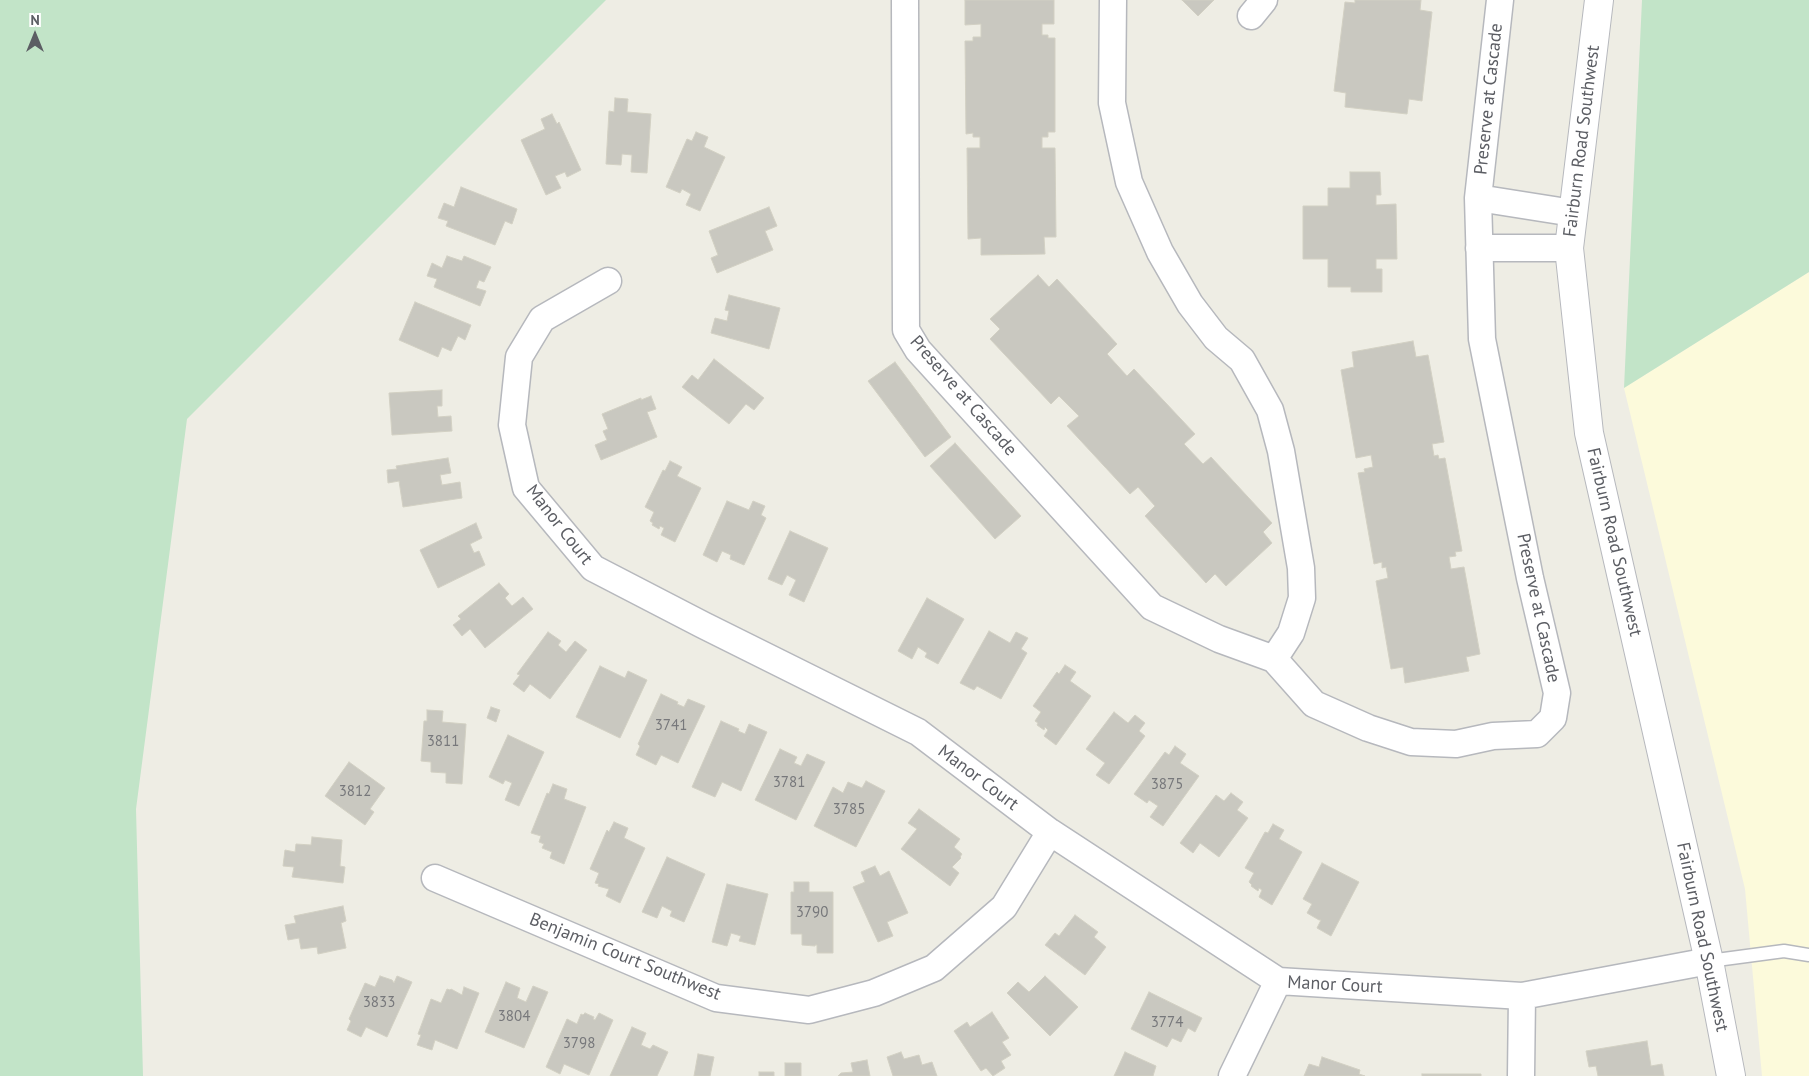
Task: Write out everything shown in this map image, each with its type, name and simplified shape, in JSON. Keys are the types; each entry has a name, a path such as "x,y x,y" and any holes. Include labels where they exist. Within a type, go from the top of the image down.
{"street":[{"name":"Preserve at Cascade","path":"905,0 906,330 918,350 1152,607 1219,639 1274,659 1314,704 1368,728 1411,742 1456,744 1493,736 1537,734 1553,718 1557,692 1530,578 1482,338 1478,198 1500,0"},
{"path":"1113,0 1112,103 1129,182 1160,252 1190,304 1216,338 1242,360 1270,410 1281,451 1301,568 1302,598 1291,634 1274,659"},
{"name":"Fairburn Road Southwest","path":"1599,0 1569,248 1589,433 1709,961 1731,1076"},
{"name":"Preserve at Cascade","path":"1478,198 1573,213"},
{"path":"1480,248 1569,248"},
{"name":"Manor Court","path":"608,281 542,320 519,357 512,425 526,488 593,568 712,630 918,732 1050,832 1278,981 1522,996 1709,961"},
{"name":"Benjamin Court Southwest","path":"435,878 716,998 809,1010 874,993 934,968 1004,908 1050,832"},
{"path":"1232,1076 1278,981"},
{"path":"1521,1076 1522,996"}],"lane":[{"path":"1709,961 1784,951 1809,955"}],"shaded area":[{"path":"1809,272 1809,1076 1762,1076 1745,889 1624,388"}],"green space":[{"path":"0,0 606,0 187,419 136,809 143,1076 0,1076"},
{"path":"1642,0 1809,0 1809,272 1624,388"}],"building":[{"path":"965,0 1054,0 1054,24 1042,24 1042,35 1048,35 1048,38 1055,38 1055,132 1048,132 1048,137 1042,137 1042,148 1055,148 1056,237 1044,237 1045,254 981,255 981,238 968,239 967,148 980,148 980,137 973,137 973,133 966,134 965,41 973,41 973,37 981,37 981,24 965,25"},
{"path":"1182,0 1214,0 1198,16"},
{"path":"1355,0 1421,0 1420,10 1432,12 1422,101 1409,99 1407,114 1345,107 1346,93 1334,91 1345,2 1355,3"},
{"path":"615,98 628,99 627,112 651,114 647,173 631,172 632,155 622,154 621,165 606,164 609,111 614,112"},
{"path":"552,114 557,124 559,122 581,170 567,177 565,172 555,176 561,188 546,195 521,140 545,129 541,119"},
{"path":"696,132 708,137 704,147 725,157 700,211 686,205 691,194 682,189 680,193 666,187 687,139 692,141"},
{"path":"1350,172 1380,172 1381,195 1376,195 1376,205 1396,204 1397,259 1376,259 1376,269 1382,269 1382,292 1351,292 1351,287 1328,287 1328,259 1303,259 1303,206 1328,206 1328,188 1350,188"},
{"path":"461,187 517,209 512,224 505,221 495,245 446,226 448,221 438,218 444,203 454,207"},
{"path":"769,207 777,226 765,231 773,250 717,273 711,258 718,255 709,231"},
{"path":"447,256 462,261 464,256 491,267 484,282 479,280 476,288 486,291 480,306 434,287 437,279 427,276 432,263 442,268"},
{"path":"1038,275 1049,287 1057,279 1117,344 1107,354 1127,376 1134,369 1195,434 1184,444 1203,464 1211,457 1272,523 1263,532 1272,543 1226,586 1215,574 1206,583 1145,516 1155,506 1138,487 1130,494 1067,426 1079,416 1059,396 1051,404 990,339 1000,329 990,319"},
{"path":"729,295 780,308 769,349 711,333 715,318 727,321 729,311 725,310"},
{"path":"415,302 471,325 465,340 458,336 451,351 442,347 438,357 399,340"},
{"path":"1413,341 1416,357 1428,355 1444,442 1432,444 1434,456 1438,455 1439,459 1445,458 1462,551 1455,552 1456,556 1449,557 1451,569 1464,567 1480,654 1466,657 1469,671 1405,683 1403,667 1391,669 1376,581 1388,578 1386,567 1382,568 1382,562 1374,564 1358,473 1365,472 1364,469 1373,467 1371,455 1356,458 1341,370 1354,367 1352,352"},
{"path":"714,359 764,398 754,410 746,404 729,424 682,387 692,375 698,380"},
{"path":"895,362 951,437 925,457 868,381"},
{"path":"442,390 442,406 437,406 438,417 451,416 452,431 392,435 389,393"},
{"path":"651,396 656,409 647,412 657,437 601,460 595,445 607,440 603,431 608,429 602,414 641,398 641,400"},
{"path":"955,443 1021,516 995,539 930,466"},
{"path":"448,458 451,473 440,475 442,485 460,482 462,498 403,507 399,481 388,483 387,470 397,469 396,466"},
{"path":"670,461 682,467 677,476 701,488 675,542 661,535 664,528 660,526 659,529 652,525 653,523 650,521 654,512 645,507 663,470 665,471"},
{"path":"727,501 749,510 753,501 765,506 761,515 766,518 744,565 730,559 731,555 722,551 717,562 703,555"},
{"path":"476,523 482,538 470,544 474,553 479,551 485,565 438,588 420,550"},
{"path":"790,531 828,548 804,602 789,595 796,580 787,575 782,585 768,579"},
{"path":"499,583 509,594 505,598 512,606 523,597 533,609 485,648 470,629 462,636 453,625 461,619 458,616"},
{"path":"927,598 964,619 938,664 925,657 927,653 918,647 912,659 898,651"},
{"path":"989,631 1010,643 1016,632 1028,638 1021,649 1027,653 1001,699 977,686 974,690 960,683"},
{"path":"548,632 561,641 558,645 566,652 575,641 587,650 550,699 530,684 524,692 513,684 520,675 517,674"},
{"path":"1065,665 1076,672 1070,681 1091,696 1056,745 1044,736 1048,730 1045,727 1044,730 1037,725 1038,723 1035,721 1041,712 1033,706 1057,672 1059,674"},
{"path":"600,666 625,678 628,671 647,680 620,738 576,717"},
{"path":"661,694 684,707 688,699 705,706 678,763 661,755 656,765 636,755 640,746 638,744"},
{"path":"491,707 500,710 496,722 487,718"},
{"path":"427,710 443,711 442,722 466,724 462,784 446,783 446,773 431,772 431,762 421,761 424,721 427,721"},
{"path":"1114,712 1128,723 1135,715 1145,723 1139,731 1145,736 1109,784 1096,775 1105,763 1086,749"},
{"path":"721,721 739,729 738,731 745,734 749,724 767,732 741,791 722,782 715,797 692,787"},
{"path":"508,735 544,752 519,806 505,800 512,783 505,780 503,784 489,777"},
{"path":"1175,746 1186,754 1180,763 1199,776 1163,826 1150,817 1158,806 1149,800 1147,803 1134,794 1165,752 1169,755"},
{"path":"780,749 797,757 794,763 801,766 807,754 825,762 796,820 755,800"},
{"path":"349,762 385,788 370,809 374,812 365,825 325,796"},
{"path":"866,781 885,791 856,847 814,826 833,787 843,793 848,782 862,788"},
{"path":"553,784 567,789 564,799 586,807 564,864 550,858 552,852 542,848 544,844 539,842 541,836 531,833 547,793 549,794"},
{"path":"1231,793 1243,802 1237,810 1248,818 1219,857 1200,843 1193,853 1180,843 1216,795 1224,801"},
{"path":"919,809 960,839 954,847 962,854 961,858 952,867 959,873 950,886 901,849 917,829 908,823"},
{"path":"614,822 628,828 624,838 645,848 620,903 606,896 609,889 598,886 599,884 595,883 599,873 590,869 607,830 609,832"},
{"path":"1273,824 1284,830 1279,839 1302,852 1272,905 1259,897 1262,890 1259,888 1258,891 1249,882 1254,873 1245,868 1265,832 1268,833"},
{"path":"312,837 342,840 340,866 345,867 343,883 292,877 294,867 283,866 285,850 295,852 296,844 311,845"},
{"path":"667,857 705,874 684,922 670,916 672,911 662,906 657,918 642,912"},
{"path":"1322,863 1359,882 1331,936 1317,928 1321,920 1307,913 1312,904 1303,899"},
{"path":"875,866 880,876 889,871 908,913 887,922 893,936 878,942 853,887 865,882 861,872"},
{"path":"794,882 809,882 809,892 833,892 833,953 817,953 817,945 802,945 802,934 791,934 791,892 794,892"},
{"path":"727,884 768,894 755,945 739,941 741,936 731,933 727,946 712,942"},
{"path":"343,906 346,921 341,923 346,948 318,954 317,947 301,949 299,938 288,940 285,925 296,923 294,916"},
{"path":"1075,915 1098,932 1094,937 1106,947 1085,975 1045,945 1055,933 1059,936"},
{"path":"380,976 392,980 394,983 397,976 412,982 387,1037 366,1027 361,1037 347,1030 351,1021 349,1019 365,983 375,987"},
{"path":"1045,976 1078,1007 1050,1036 1007,993 1018,982 1029,992"},
{"path":"506,982 520,988 517,998 526,1002 533,986 548,992 524,1048 485,1032"},
{"path":"464,987 479,993 457,1049 435,1040 432,1050 417,1045 421,1035 418,1034 431,999 441,1003 447,989 462,995"},
{"path":"1149,992 1202,1018 1195,1032 1188,1028 1181,1042 1172,1038 1167,1047 1131,1029"},
{"path":"992,1012 1009,1038 1002,1042 1011,1055 1001,1061 1005,1068 993,1076 986,1068 981,1071 954,1031 967,1022 970,1027"},
{"path":"585,1013 594,1017 593,1019 595,1020 599,1013 613,1020 589,1075 564,1064 560,1074 546,1067 567,1019 577,1024 581,1014"},
{"path":"632,1027 646,1033 641,1045 650,1049 653,1045 668,1052 657,1076 610,1076"},
{"path":"1647,1041 1651,1066 1662,1064 1664,1076 1598,1076 1596,1066 1589,1067 1586,1051"},
{"path":"901,1052 904,1059 919,1055 922,1065 932,1062 937,1076 893,1076 887,1057"},
{"path":"1125,1052 1156,1066 1153,1076 1114,1076"},
{"path":"698,1054 714,1057 710,1076 694,1076"},
{"path":"1322,1057 1360,1070 1359,1074 1365,1076 1304,1076 1309,1064 1319,1067"},
{"path":"867,1060 870,1076 838,1076 841,1073 853,1072 851,1063"},
{"path":"785,1063 801,1063 801,1076 785,1076"},
{"path":"759,1072 774,1072 774,1076 759,1076"},
{"path":"1422,1074 1481,1074 1481,1076 1422,1076"}]}
